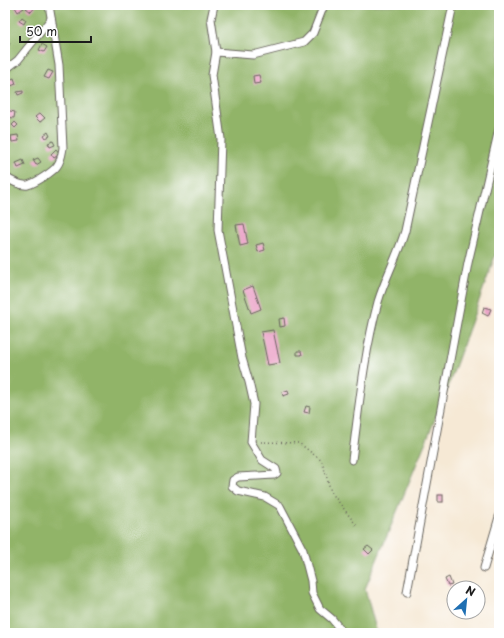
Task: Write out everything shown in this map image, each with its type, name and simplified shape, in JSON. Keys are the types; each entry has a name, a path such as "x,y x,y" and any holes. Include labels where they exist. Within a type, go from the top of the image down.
{"street":[{"path":"5,176 15,182 28,185 48,174 57,166 62,156 63,148 59,65 49,5"},
{"path":"214,5 211,19 216,52 212,75 221,139 218,230 242,358 254,404 251,442 262,460 276,469 277,473 274,475 238,477 233,480 232,486 238,491 265,498 280,506 303,550 311,580 312,593 320,609 332,619 343,633"},
{"path":"216,52 253,55 304,42 313,33 324,5"},
{"path":"352,460 368,342 379,300 406,230 453,5"},
{"path":"5,70 18,60 51,20"},
{"path":"407,592 468,263 499,129"},
{"path":"484,568 499,517"}],"path":[{"path":"251,442 299,443 322,461 331,492 357,526"}],"green space":[{"path":"499,5 499,245 445,395 365,589 377,633 5,633 5,6"}],"building":[{"path":"17,5 22,5 24,8 18,12 15,7"},
{"path":"29,5 37,5 31,12 26,8"},
{"path":"22,17 26,20 24,24 19,21"},
{"path":"7,40 10,44 5,48 5,41"},
{"path":"42,44 47,47 44,52 39,50"},
{"path":"48,70 53,72 49,79 44,77"},
{"path":"259,75 261,83 254,84 253,76"},
{"path":"14,78 16,84 11,86 9,80"},
{"path":"23,91 23,93 18,95 17,92"},
{"path":"5,110 15,112 14,118 5,117"},
{"path":"40,113 45,118 40,122 35,117"},
{"path":"15,122 18,125 15,128 12,125"},
{"path":"48,132 50,136 46,138 44,135"},
{"path":"18,135 19,141 12,142 11,136"},
{"path":"53,141 55,145 50,147 48,143"},
{"path":"56,149 60,154 54,158 51,154"},
{"path":"38,158 41,162 36,165 33,160"},
{"path":"23,160 25,165 18,168 16,163"},
{"path":"244,224 248,244 240,246 236,225"},
{"path":"263,243 265,250 258,252 256,245"},
{"path":"253,286 261,309 251,313 243,290"},
{"path":"484,307 491,309 488,316 482,313"},
{"path":"284,318 285,326 280,327 279,319"},
{"path":"273,330 280,363 268,365 261,332"},
{"path":"297,351 301,351 302,355 297,355"},
{"path":"288,390 289,394 283,396 282,392"},
{"path":"306,406 310,407 309,413 304,412"},
{"path":"438,495 443,495 443,502 438,502"},
{"path":"368,546 373,550 369,554 364,549"}]}
